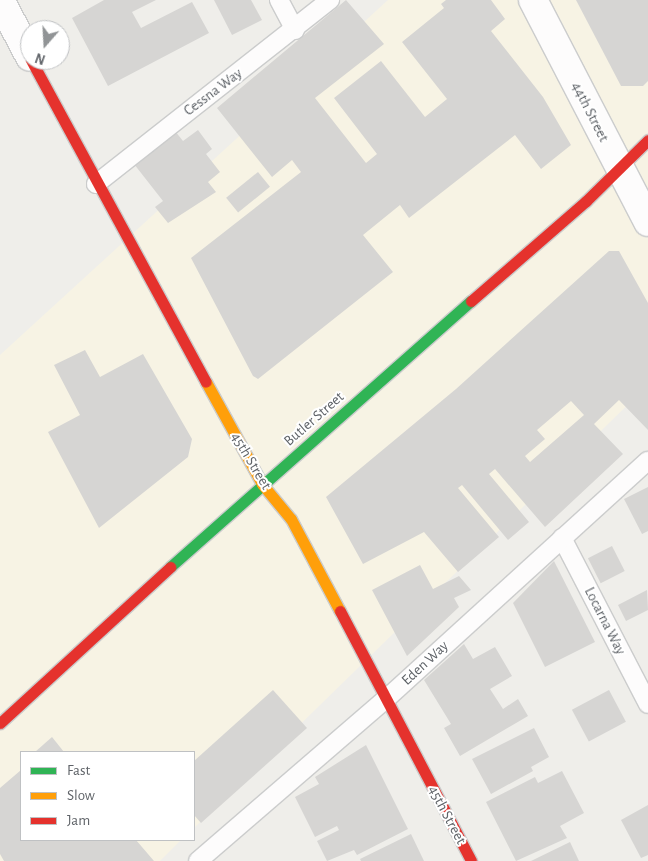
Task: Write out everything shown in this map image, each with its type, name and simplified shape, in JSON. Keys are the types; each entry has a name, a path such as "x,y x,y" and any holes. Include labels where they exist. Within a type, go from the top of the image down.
{"street":[{"name":"45th Street","path":"0,0 20,38"},
{"name":"44th Street","path":"533,0 648,222"},
{"name":"45th Street","path":"37,70 96,184 262,484 291,519 471,861"},
{"name":"Butler Street","path":"0,723 262,484 619,168 648,140"}],"lane":[{"path":"279,0 295,30"},
{"name":"Cessna Way","path":"96,184 295,30 330,0"},
{"name":"Eden Way","path":"208,857 386,699 648,461"},
{"name":"Locarna Way","path":"562,538 648,704"}],"shaded area":[{"path":"388,0 648,0 648,385 195,827 195,751 20,751 20,841 180,841 160,861 0,861 0,355"}],"building":[{"path":"104,0 156,0 132,12 141,28 192,2 209,33 108,86 72,18"},
{"path":"214,0 251,0 262,20 232,35"},
{"path":"346,0 384,44 315,98 366,163 377,154 334,98 381,61 425,117 447,99 402,42 444,8 441,4 446,0 491,0 505,19 491,31 543,97 571,145 541,169 515,135 409,218 400,205 363,235 393,272 258,379 253,376 191,258 301,172 292,160 272,177 217,108"},
{"path":"576,0 648,0 648,81 643,86 621,86"},
{"path":"198,130 212,149 206,154 220,172 208,182 216,192 168,223 155,207 163,201 134,164 175,131 183,141"},
{"path":"258,172 270,187 238,213 226,198"},
{"path":"609,251 619,251 648,303 648,430 619,400 594,424 623,454 545,527 495,469 489,474 529,522 508,540 462,485 458,488 499,537 458,572 424,532 363,564 326,497 456,389","holes":["571,401 584,415 530,462 525,456 545,439 537,430"]},
{"path":"85,350 100,377 143,354 192,439 188,457 99,528 48,432 80,415 54,365"},
{"path":"648,487 648,531 642,534 624,499"},
{"path":"612,546 625,571 601,583 588,558"},
{"path":"554,561 595,642 545,667 513,603"},
{"path":"420,565 433,589 459,576 471,590 454,598 459,607 407,656 372,590"},
{"path":"647,590 648,610 626,621 618,605"},
{"path":"464,644 473,659 495,647 512,676 490,689 503,709 518,699 528,716 460,756 444,728 451,724 424,680"},
{"path":"273,690 307,728 201,823 195,816 195,760"},
{"path":"609,690 626,722 589,742 572,710"},
{"path":"534,728 549,757 531,767 533,771 491,794 472,759"},
{"path":"52,737 63,751 36,751"},
{"path":"366,745 408,829 357,855 354,850 327,861 317,841 339,830 337,826 315,837 295,797 319,784 315,777"},
{"path":"20,771 20,841 137,841 154,861 4,861 0,854 0,788"},
{"path":"562,771 584,813 560,826 567,838 516,861 486,802 535,777 538,783"},
{"path":"648,805 648,855 641,858 621,820"},
{"path":"411,834 424,861 361,861 360,859"},
{"path":"570,842 579,861 531,861"}],"traffic: fast":[{"path":"170,567 471,301"}],"traffic: slow":[{"path":"206,382 262,484 291,519 340,611"}],"traffic: jam":[{"path":"36,70 206,382"},
{"path":"471,301 586,201 648,140"},
{"path":"0,723 170,567"},
{"path":"340,611 471,861"}]}
